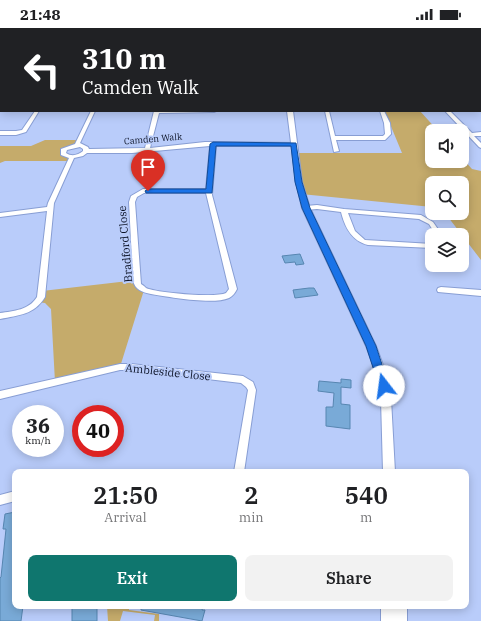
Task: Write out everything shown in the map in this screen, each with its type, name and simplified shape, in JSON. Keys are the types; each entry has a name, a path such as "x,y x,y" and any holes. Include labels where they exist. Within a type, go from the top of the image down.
{"street":[{"path":"0,133 16,133 24,131 36,112"},
{"path":"78,145 93,112"},
{"path":"147,150 157,112"},
{"path":"290,112 299,182 306,208 379,366 386,399 389,469"},
{"path":"327,112 336,151"},
{"path":"333,138 386,137 388,134 387,123 382,112"},
{"path":"448,112 481,146"},
{"path":"471,135 481,134"},
{"name":"Camden Walk","path":"86,151 147,150 213,144 294,144"},
{"name":"Bradford Close","path":"209,191 143,191 134,196 132,202 137,280 138,284 144,290 211,298 231,294 233,285 209,191 213,144"},
{"path":"78,145 83,146 86,151 82,155 72,157 66,156 63,151 69,146 78,145"},
{"path":"0,316 27,310 38,302 42,291 51,203 72,157"},
{"path":"306,208 317,207 344,211 421,217 431,223 434,228"},
{"path":"0,214 50,209"},
{"path":"344,211 350,227 357,239 361,241 368,243 425,246"},
{"path":"441,290 481,293"},
{"name":"Ambleside Close","path":"0,395 120,367 243,380 252,390 239,469"},
{"path":"0,500 12,497"},
{"path":"388,609 388,621"},
{"path":"400,609 400,621"}],"shaded area":[{"path":"385,112 421,112 432,124 425,124 425,168 469,168 469,166 472,169 481,171 481,260 469,244 469,228 456,228 450,220 469,220 469,176 425,176 425,206 301,194 296,153 402,153"},
{"path":"45,140 80,140 77,145 63,151 72,157 70,161 5,161 0,163 0,146 31,146"},
{"path":"137,280 144,290 120,367 55,382 51,309 45,303 38,302 42,291"},
{"path":"107,609 129,609 159,614 159,621 154,621 155,615 123,611 120,621 108,621"}],"building":[{"path":"300,254 304,264 296,265 295,262 285,263 282,256"},
{"path":"314,288 318,295 295,298 293,290"},
{"path":"341,379 351,380 351,388 341,387 341,404 350,405 350,429 326,426 326,407 333,407 334,393 318,391 319,381 341,383"},
{"path":"12,513 12,609 23,609 21,621 0,621 0,578 6,529 3,529 5,514"},
{"path":"72,609 97,609 97,621 72,621"},
{"path":"202,609 205,610 202,621 141,610"}],"route":[{"path":"148,191 209,191 213,144 294,144 299,182 306,208 371,346 377,360 384,386"}]}
